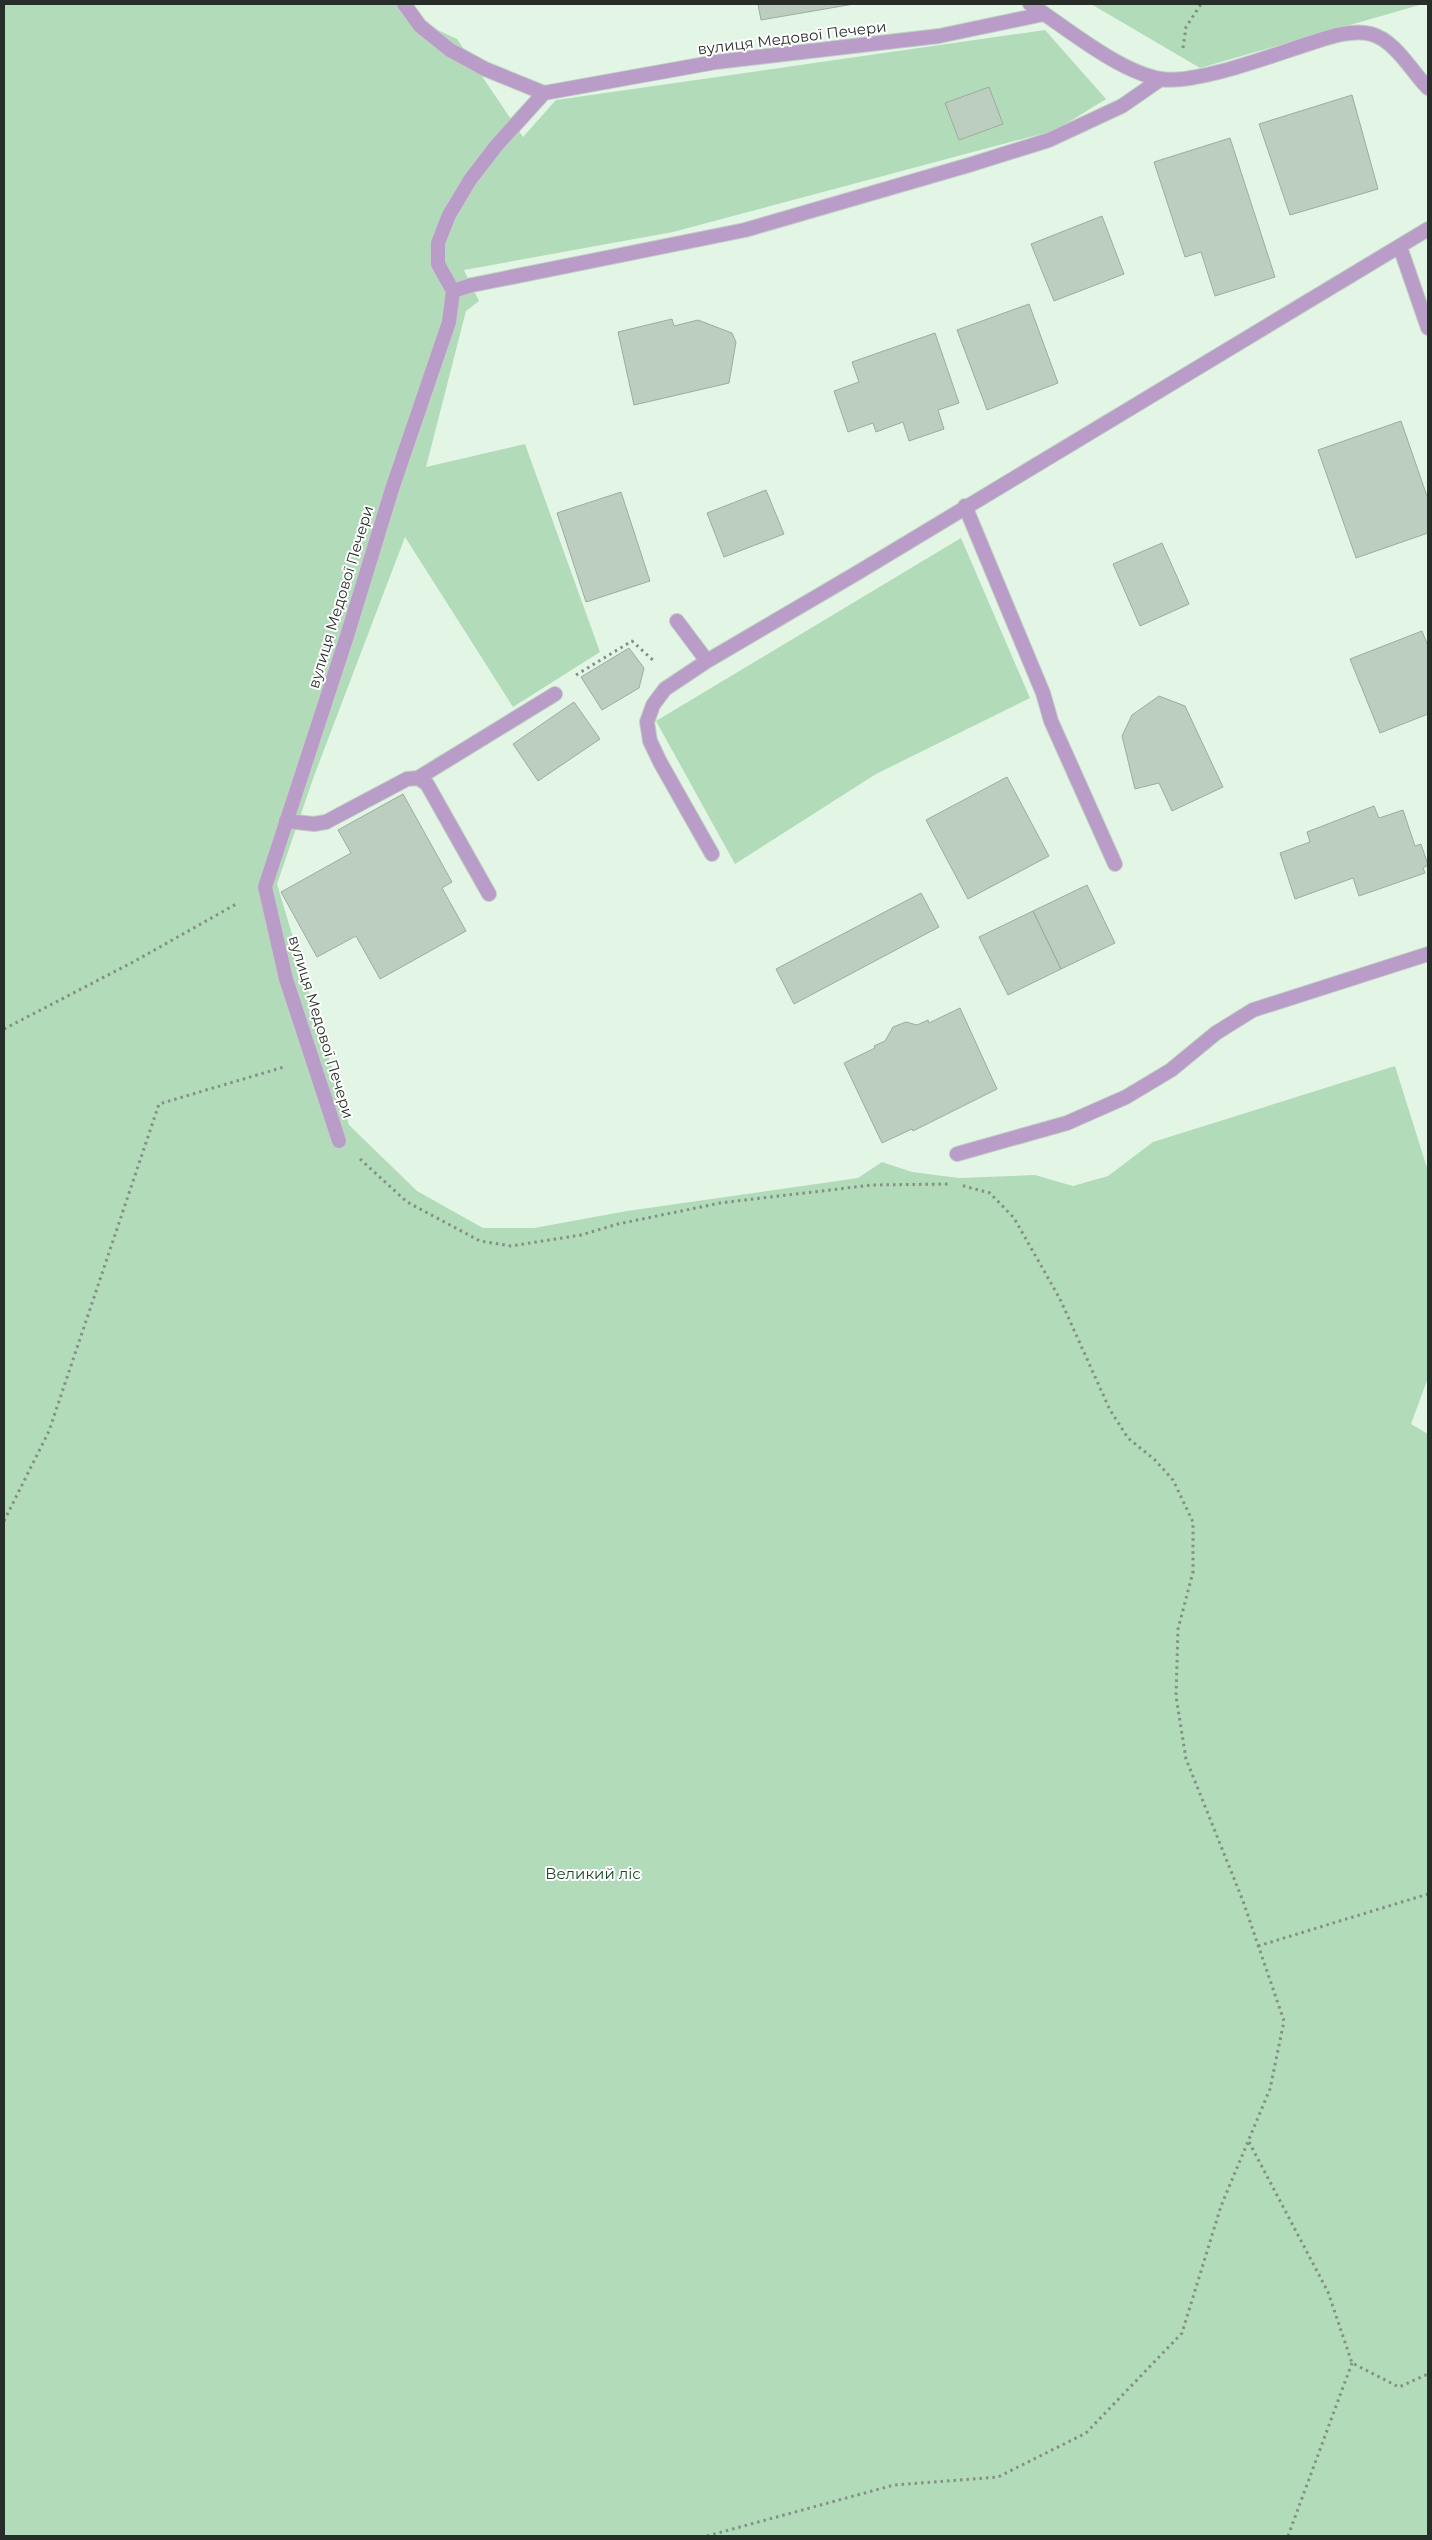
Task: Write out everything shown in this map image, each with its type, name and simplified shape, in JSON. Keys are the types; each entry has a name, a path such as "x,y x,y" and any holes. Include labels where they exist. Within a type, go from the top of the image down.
{"street":[{"path":"404,4 420,26 450,50 485,69 544,93 496,146 470,180 449,215 438,243 438,264 453,291 472,285 745,230 969,165 1049,140 1122,106 1161,79"},
{"path":"1030,4 1108,56 1135,71 1161,79 1213,73 1329,37 1352,33 1371,34 1383,40 1394,49 1428,88"},
{"name":"вулиця Медової Печери","path":"544,93 716,62 939,36 1044,14"},
{"path":"712,854 660,762 650,740 647,722 653,705 665,689 706,661 857,573 965,506 1428,229"},
{"path":"1400,247 1428,328"},
{"name":"вулиця Медової Печери","path":"339,1141 286,979 265,887 392,489 449,322 453,291"},
{"path":"965,506 1043,693 1051,721 1115,864"},
{"path":"678,621 706,661"},
{"path":"286,821 314,824 326,822 407,780 418,778 555,694"},
{"path":"418,778 427,784 489,894"},
{"path":"957,1154 1066,1123 1126,1097 1171,1070 1216,1033 1253,1010 1428,954"}],"path":[{"path":"1178,78 1186,27 1201,4"},
{"path":"555,694 580,672 632,641 654,661"},
{"path":"4,1029 134,962 265,887"},
{"path":"4,1521 49,1430 159,1104 311,1059"},
{"path":"339,1141 407,1202 480,1242 511,1246 581,1235 618,1224 720,1204 872,1185 938,1183 962,1185 990,1193 1014,1218 1060,1299 1110,1410 1128,1438 1156,1460 1173,1480 1193,1522 1193,1572 1178,1629 1178,1705 1186,1759 1243,1901 1284,2021 1270,2089 1221,2206 1182,2333 1086,2433 998,2477 894,2485 707,2536"},
{"path":"1258,1946 1428,1894"},
{"path":"1248,2141 1328,2292 1352,2363 1288,2536"},
{"path":"1352,2363 1400,2387 1428,2374"}],"green space":[{"name":"Великий ліс","path":"4,4 411,4 427,25 457,39 523,137 556,100 1045,30 1106,99 1056,130 673,232 464,270 479,301 466,311 426,467 525,444 600,652 513,707 405,537 314,776 277,884 349,1125 417,1191 483,1228 534,1228 627,1211 858,1178 882,1162 912,1172 959,1178 1035,1175 1073,1186 1108,1176 1153,1142 1395,1066 1428,1171 1428,1378 1411,1424 1428,1434 1428,2536 4,2536"},
{"path":"1091,4 1423,4 1200,68"},
{"path":"961,538 1030,698 876,774 735,864 656,721"}],"building":[{"path":"758,4 854,4 761,20"},
{"path":"989,87 1003,124 959,140 945,103"},
{"path":"1352,95 1378,189 1290,215 1259,124"},
{"path":"1230,138 1275,277 1215,296 1201,252 1185,257 1154,162"},
{"path":"1102,216 1124,274 1054,301 1031,244"},
{"path":"1029,304 1058,383 987,410 957,330"},
{"path":"672,319 674,326 698,320 732,333 736,342 729,383 634,405 618,332"},
{"path":"935,333 959,403 938,410 944,429 909,441 903,422 876,432 873,423 848,432 834,391 859,382 852,362"},
{"path":"1401,421 1428,499 1428,533 1356,558 1318,450"},
{"path":"766,490 784,534 724,557 707,513"},
{"path":"621,492 650,581 586,602 557,513"},
{"path":"1162,543 1189,604 1140,626 1113,564"},
{"path":"1422,631 1428,646 1428,714 1380,733 1350,659"},
{"path":"629,648 644,668 639,688 602,710 581,677"},
{"path":"1159,696 1185,706 1223,787 1172,811 1159,783 1135,789 1122,736 1132,715"},
{"path":"574,702 600,739 538,781 513,744"},
{"path":"1007,777 1049,856 968,899 926,820"},
{"path":"403,794 452,882 442,888 466,931 380,979 356,936 317,957 281,892 351,853 338,830"},
{"path":"1374,806 1379,818 1403,810 1415,846 1421,844 1428,865 1423,868 1425,873 1359,896 1353,878 1295,899 1280,853 1310,842 1307,832"},
{"path":"1087,885 1115,943 1061,969 1033,911"},
{"path":"921,893 939,927 794,1004 776,969"},
{"path":"1033,911 1061,969 1008,995 979,937"},
{"path":"960,1008 997,1089 913,1131 912,1129 882,1143 844,1063 885,1041 893,1027 906,1022 917,1025 928,1020 929,1023"}]}
